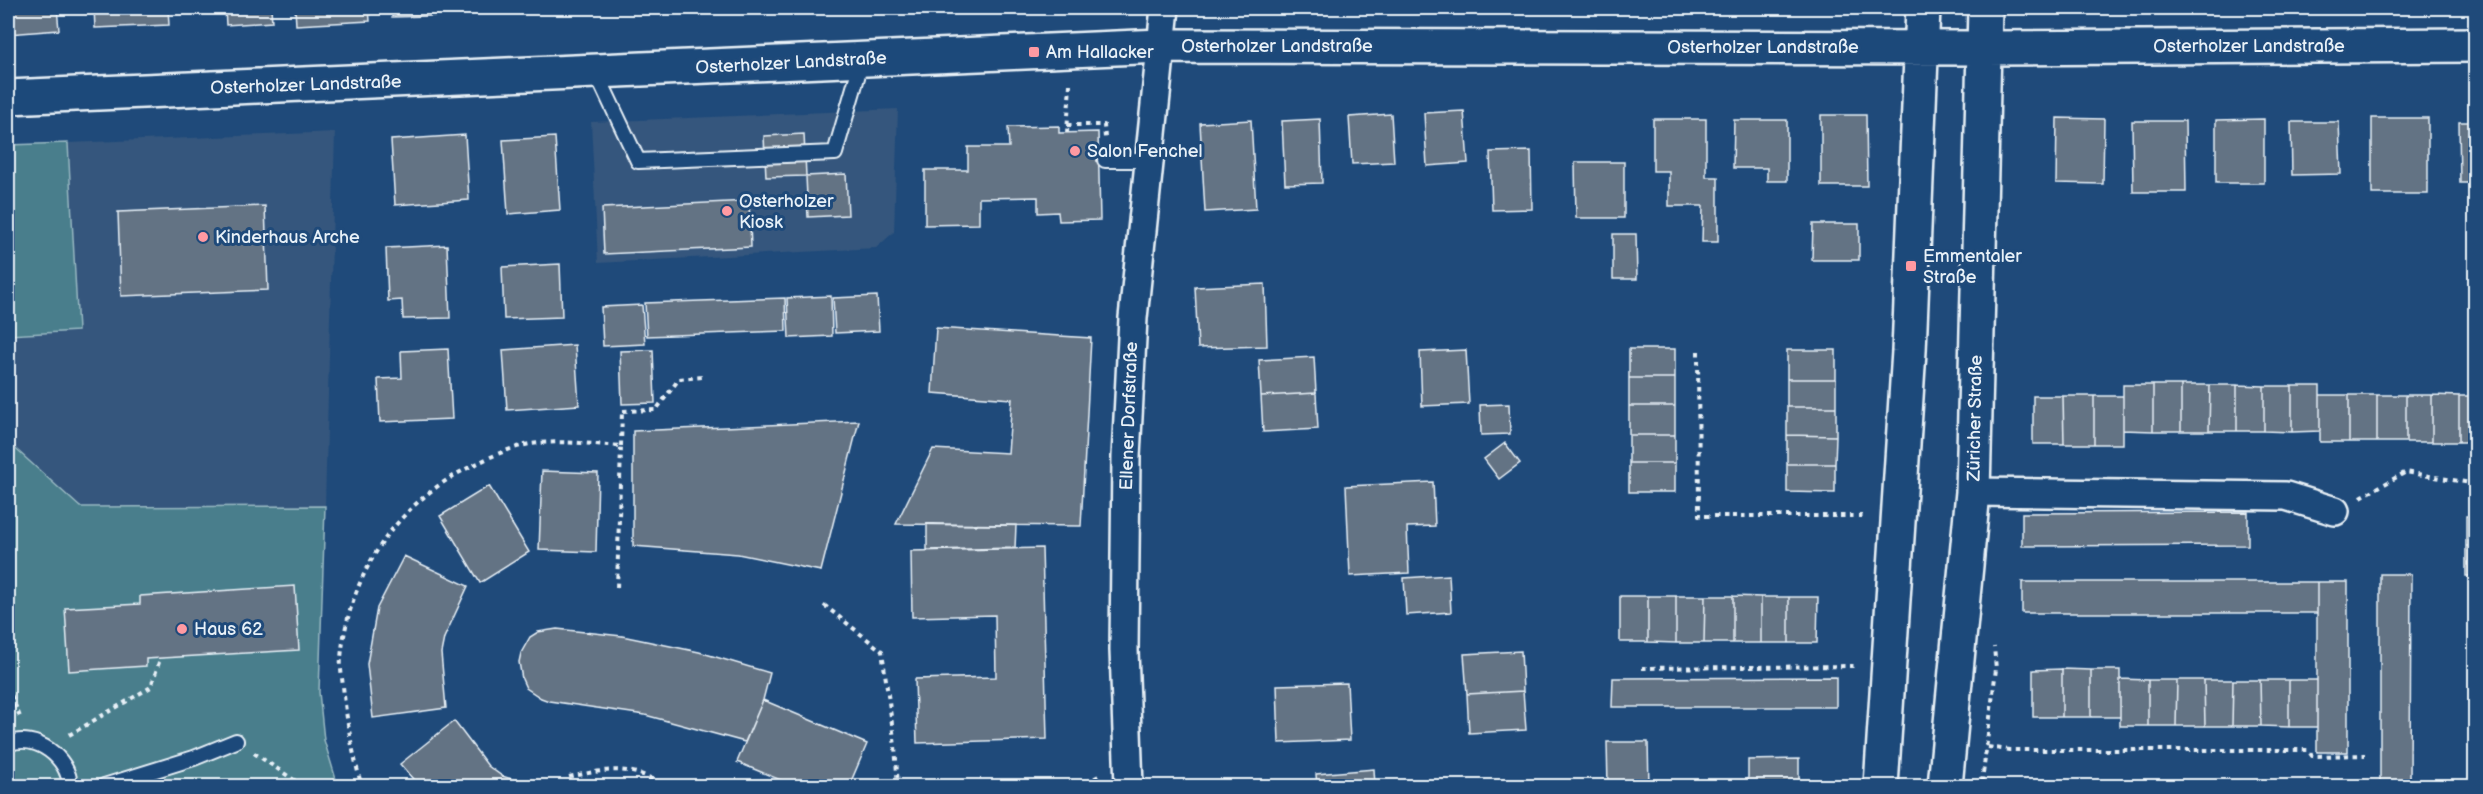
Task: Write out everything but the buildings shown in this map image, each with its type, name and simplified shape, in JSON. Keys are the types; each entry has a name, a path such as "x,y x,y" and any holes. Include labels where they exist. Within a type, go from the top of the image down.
{"main road":[{"path":"1881,786 1909,351 1923,8"},
{"name":"Züricher Straße","path":"1946,786 1974,492 1986,8"},
{"name":"Osterholzer Landstraße","path":"8,97 1161,46 1985,48 2475,45"}],"street":[{"path":"1161,46 1164,8"},
{"name":"Ellener Dorfstraße","path":"1129,786 1124,650 1126,457 1133,318 1161,46"},
{"path":"1974,492 2286,496 2335,511"}],"lane":[{"path":"596,72 638,161 836,153 862,60"},
{"path":"1105,160 1149,160"},
{"path":"104,786 194,758 236,741"},
{"path":"8,744 31,742 48,748 62,761 70,778 70,786"}],"path":[{"path":"1067,132 1072,50"},
{"path":"1068,125 1104,125 1105,160"},
{"path":"1698,351 1699,516 1898,517"},
{"path":"617,589 622,411 656,410 678,379 702,377"},
{"path":"364,786 360,780 346,714 340,661 348,613 357,586 385,539 402,517 430,491 462,470 495,455 529,444 621,446"},
{"path":"2335,511 2406,472 2475,484"},
{"path":"824,605 882,651 895,746 897,786"},
{"path":"48,748 151,687 160,659"},
{"path":"1642,668 1889,665"},
{"path":"236,741 303,786"},
{"path":"1981,786 1987,747 2009,750 2308,750 2312,756 2365,755"},
{"path":"569,777 618,769 647,776 665,786"},
{"path":"340,786 360,780"}],"shaded area":[{"path":"898,109 894,232 876,248 598,263 591,122"},
{"name":"Kinderhaus Arche","path":"335,132 325,506 80,507 8,442 8,335 78,331 68,143"}],"green space":[{"path":"68,143 78,331 8,335 8,145"},
{"path":"8,442 80,507 325,506 319,692 324,740 338,786 8,786"}],"place":[{"name":"Am Hallacker","path":"1034,52"},
{"name":"Salon Fenchel","path":"1075,151"},
{"name":"Osterholzer Kiosk","path":"727,211"},
{"name":"Kinderhaus Arche","path":"203,237"},
{"name":"Emmentaler Straße","path":"1911,266"},
{"name":"Haus 62","path":"182,629"}]}
